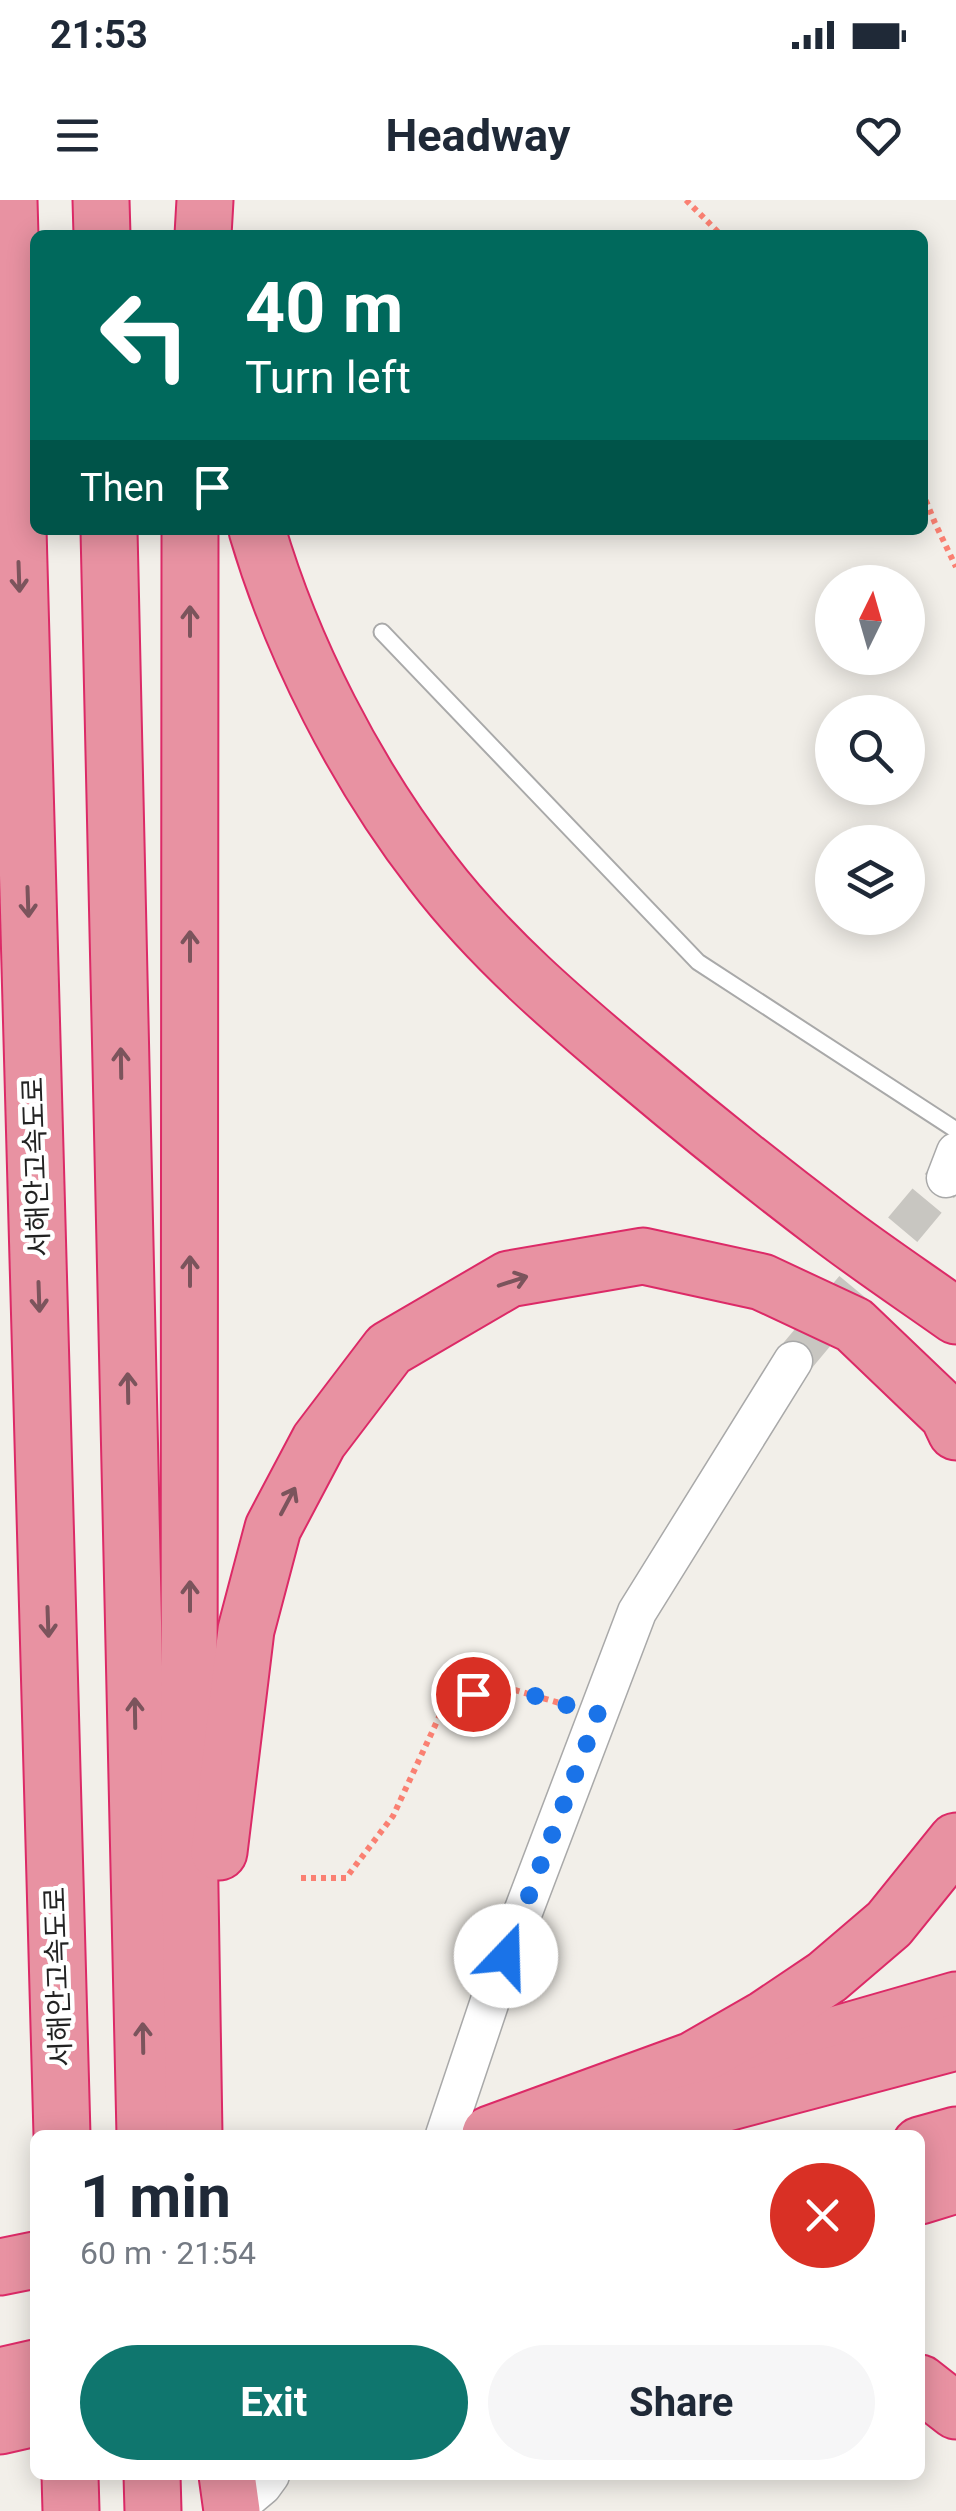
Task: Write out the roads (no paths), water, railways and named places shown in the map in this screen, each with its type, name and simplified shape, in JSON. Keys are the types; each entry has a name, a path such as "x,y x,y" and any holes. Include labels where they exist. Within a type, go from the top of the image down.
{"highway":[{"name":"서해안고속도로","path":"9,200 62,2130"},
{"path":"102,200 102,230"},
{"path":"109,535 145,2130"},
{"path":"190,535 190,1829 194,2130"},
{"path":"258,535 303,653 358,762 412,845 492,941 566,1013 686,1113 834,1230 956,1316"},
{"path":"193,2078 246,1630 273,1528 319,1441 390,1349 508,1279 643,1256 762,1282 854,1325 948,1415 956,1432"},
{"path":"499,2130 693,2060 766,2018 827,1976 889,1924 956,1841"},
{"path":"502,2130 956,2000"},
{"path":"625,2130 956,2042"},
{"path":"925,2144 956,2135"},
{"path":"925,2194 956,2185"},
{"path":"0,2238 30,2232"},
{"path":"0,2268 30,2261"},
{"path":"0,2376 30,2369"},
{"path":"925,2387 956,2411"},
{"path":"0,2426 30,2419"},
{"path":"70,2480 70,2511"}],"street":[{"path":"447,2130 496,1983 637,1612 793,1361"}],"lane":[{"path":"382,632 698,962 956,1130"}],"tunnel":[{"path":"793,1361 946,1178"}]}
